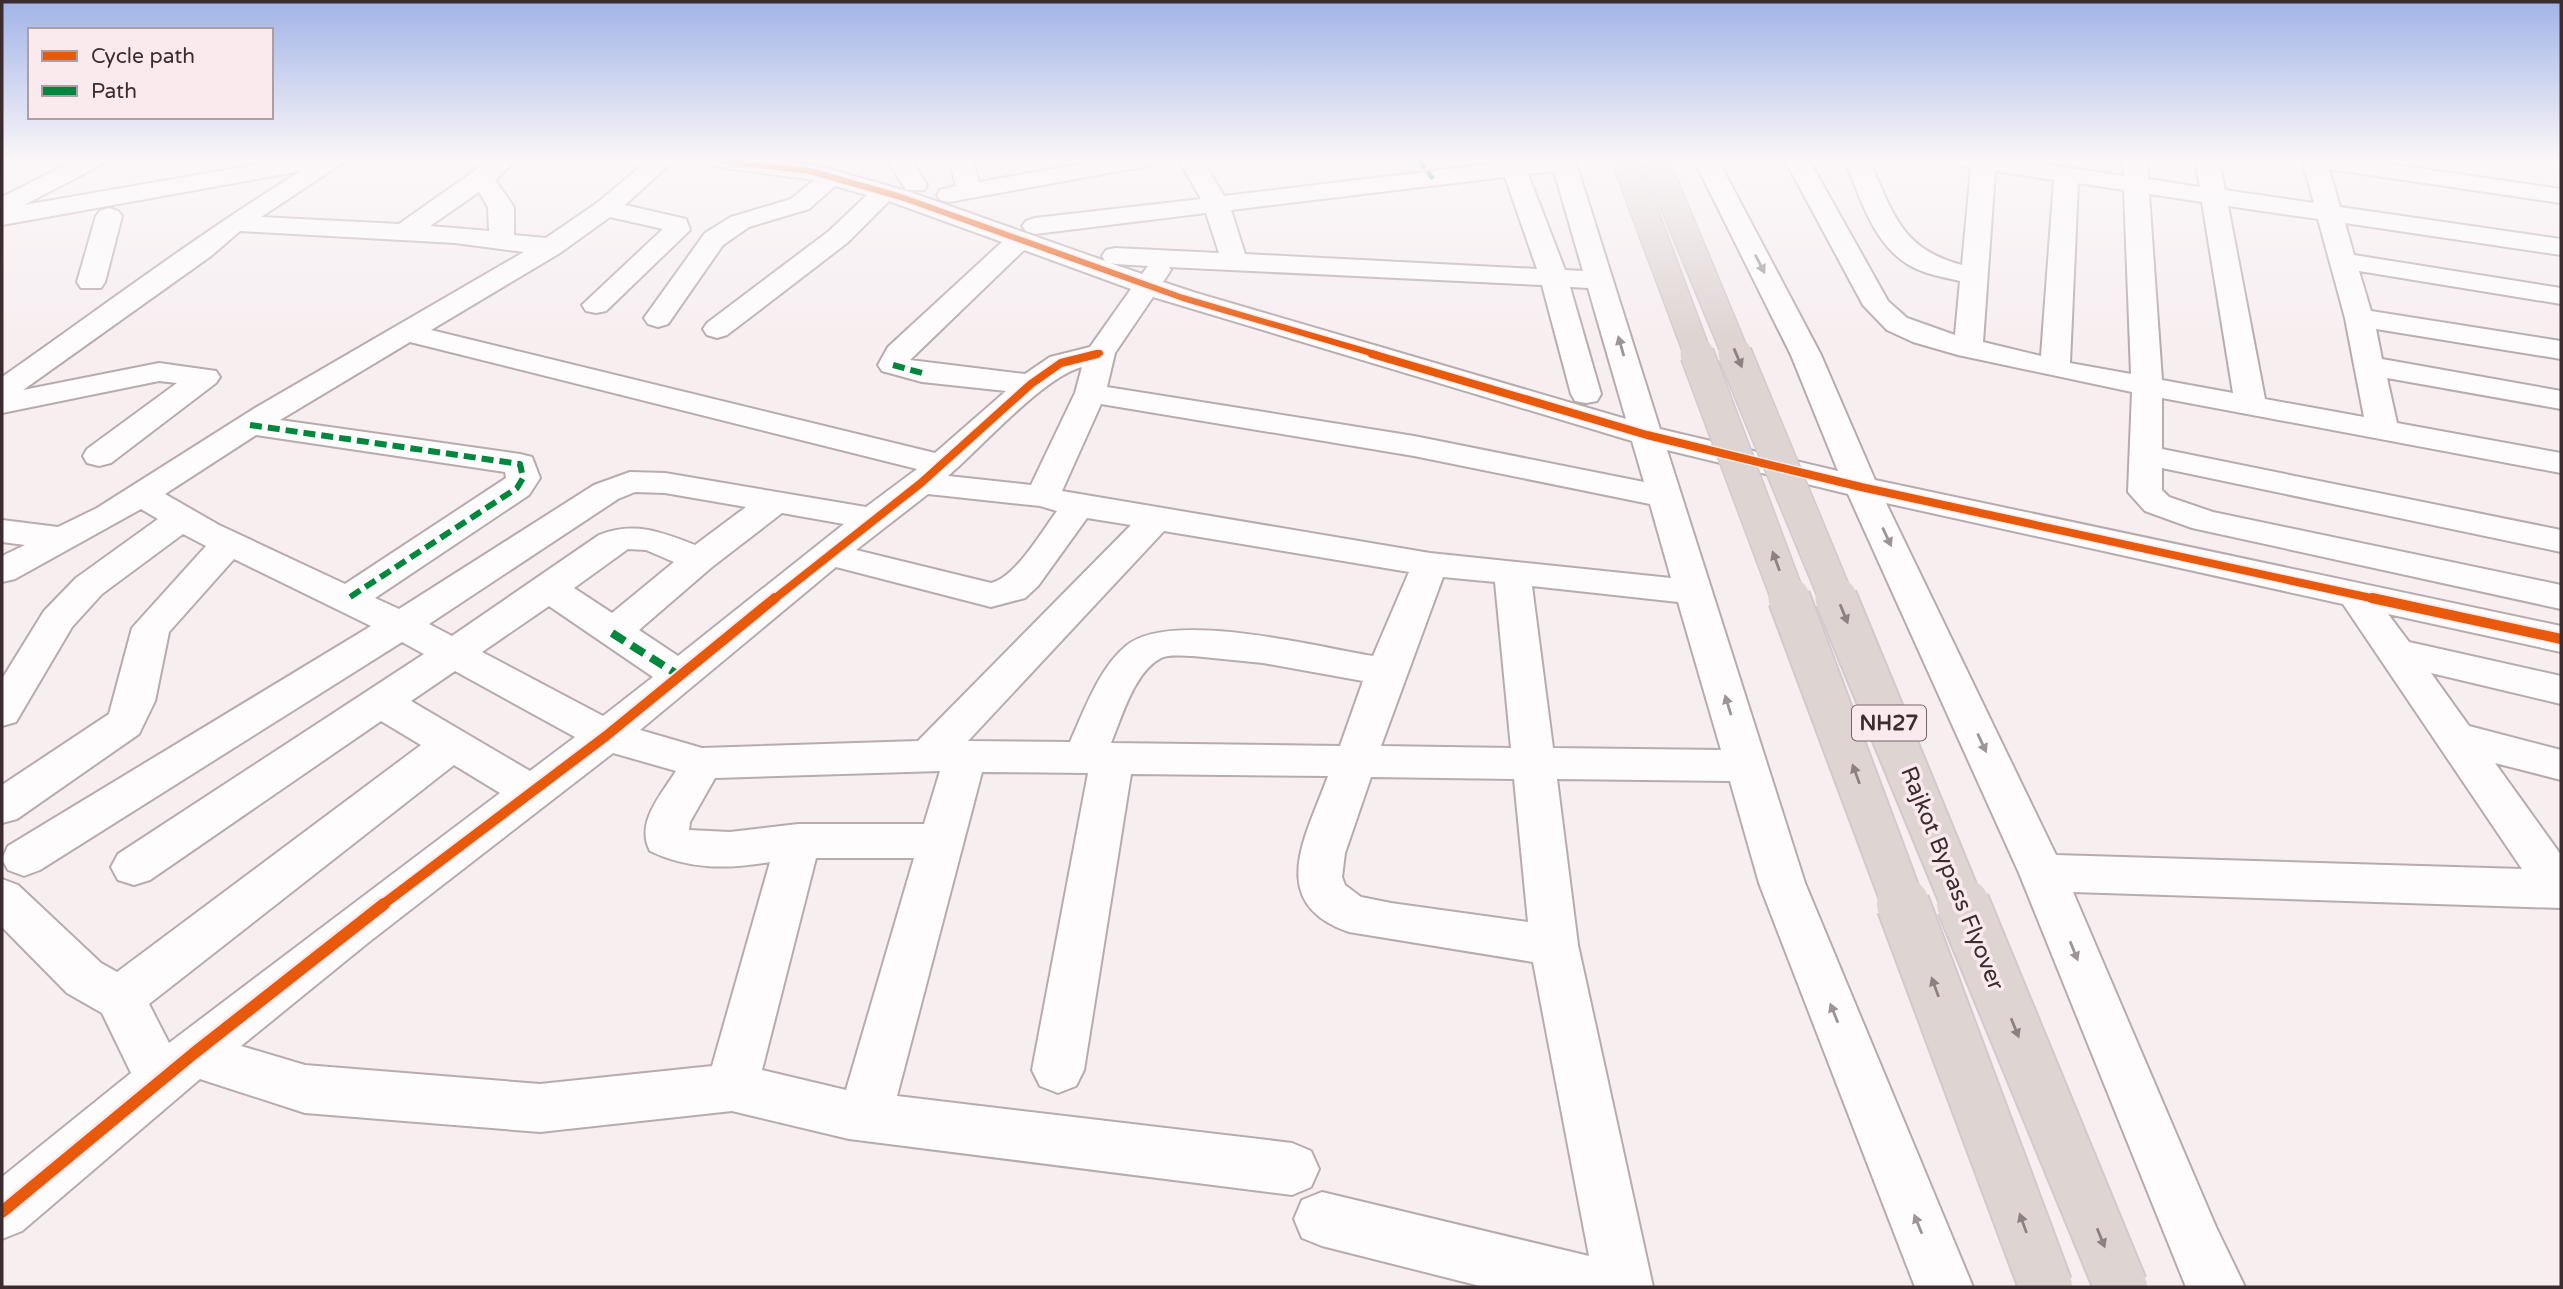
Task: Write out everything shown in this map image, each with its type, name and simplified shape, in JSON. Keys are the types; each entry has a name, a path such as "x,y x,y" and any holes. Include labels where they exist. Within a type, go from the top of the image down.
{"highway":[{"name":"NH27","path":"1647,220 2046,1287"},
{"name":"Rajkot Bypass Flyover","path":"1680,220 2121,1287"}],"street":[{"path":"3,221 21,220"},
{"path":"91,282 108,220"},
{"path":"3,401 238,220"},
{"path":"405,232 422,220"},
{"path":"500,240 506,220"},
{"path":"2,571 141,495 250,425 551,247 589,220"},
{"path":"596,305 677,230 677,224 665,220"},
{"path":"657,318 714,239 725,230 746,220"},
{"path":"717,329 838,237 855,220"},
{"path":"982,220 1115,256 1601,279"},
{"path":"1005,220 1027,233 1153,278 1643,422 1857,477 2355,594 2561,639"},
{"path":"1031,384 922,373 893,365 898,354 1027,233 1111,220"},
{"path":"1221,220 1235,263"},
{"path":"1533,220 1554,278 1586,394"},
{"path":"1583,220 1782,883 1944,1287"},
{"path":"1737,220 1806,355 1857,477 2042,873 2196,1247 2216,1287"},
{"path":"1830,220 1877,305 1897,324 1968,349 2055,369 2561,463"},
{"path":"1885,220 1903,248 1916,259 1974,276"},
{"path":"1968,349 1976,220"},
{"path":"2055,369 2063,220"},
{"path":"2138,220 2147,386 2145,492 2157,504 2217,524 2561,597"},
{"path":"2218,220 2251,405"},
{"path":"2332,220 2359,318 2382,429"},
{"path":"2379,220 2561,247"},
{"path":"234,223 405,232 551,247"},
{"path":"1115,256 1153,278 1586,394 1643,422"},
{"path":"2344,261 2561,296"},
{"path":"1043,496 1090,393 1100,353 1153,278"},
{"path":"2359,318 2561,350"},
{"path":"404,332 932,474 1043,496 1077,506 1157,517 1430,564 1695,592"},
{"path":"14,1202 160,1081 606,736 829,554 932,474 1031,384 1061,363 1100,353"},
{"path":"2370,366 2561,400"},
{"path":"3,401 159,372 205,377 99,456"},
{"path":"1090,393 1414,446 1666,497"},
{"path":"250,425 520,464 523,478 517,488 347,599"},
{"path":"2145,455 2561,541"},
{"path":"1857,477 2561,621"},
{"path":"160,1081 120,998 84,978 13,878 606,492 630,482 666,483 873,519"},
{"path":"141,495 229,543 401,625 606,736 702,764 947,756 1746,766"},
{"path":"611,633 699,559 774,503"},
{"path":"829,554 992,595 1012,590 1025,578 1077,506"},
{"path":"865,1116 942,841 947,756 1157,517"},
{"path":"2,712 57,621 89,586 181,518"},
{"path":"2,531 64,539"},
{"path":"134,867 549,589 612,543 624,538 652,540 699,559"},
{"path":"2,807 125,724 134,709 145,643 151,628 229,543"},
{"path":"1430,564 1386,672 1324,853 1320,877 1326,896 1349,913 1370,918 1554,945"},
{"path":"1512,573 1554,945 1624,1287"},
{"path":"549,589 611,633 680,676"},
{"path":"2355,594 2561,889"},
{"path":"1058,1070 1097,759 1129,666 1147,649 1174,641 1206,643 1386,672"},
{"path":"2395,652 2561,690"},
{"path":"379,701 532,792"},
{"path":"2454,737 2561,765"},
{"path":"120,998 452,744"},
{"path":"702,764 668,822 666,839 682,848 710,849 798,841 942,841"},
{"path":"732,1087 798,841"},
{"path":"2042,873 2561,889"},
{"path":"160,1081 305,1089 540,1108 732,1087 865,1116 1292,1169"},
{"path":"1322,1219 1598,1287"}],"marked path":[{"path":"893,365 922,373"},
{"path":"250,425 520,464 523,478 517,488 347,599"},
{"path":"612,633 680,676"}],"cycle path":[{"path":"966,220 1183,298 1647,435 1861,487 2561,639"},
{"path":"2,1212 193,1054 352,928 606,736 862,527 921,483 1031,384 1061,363 1100,353"}]}
